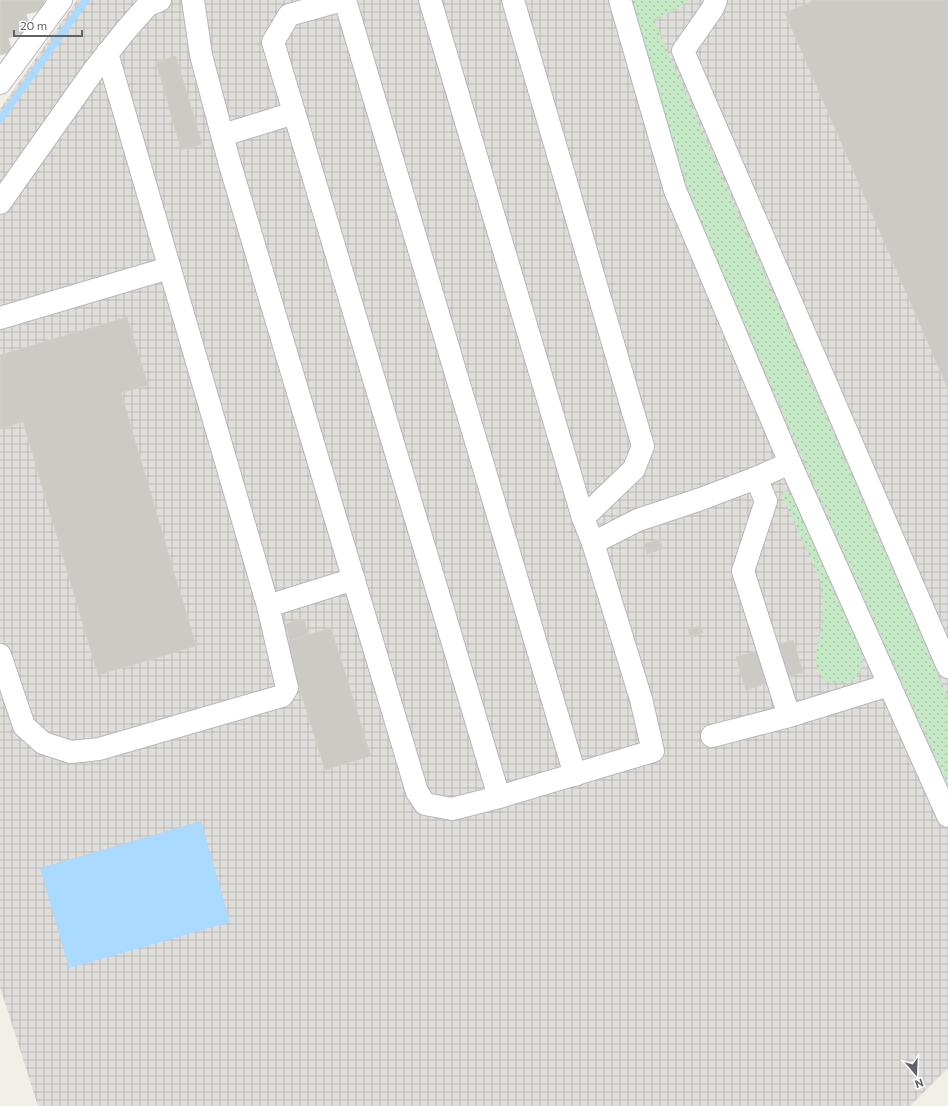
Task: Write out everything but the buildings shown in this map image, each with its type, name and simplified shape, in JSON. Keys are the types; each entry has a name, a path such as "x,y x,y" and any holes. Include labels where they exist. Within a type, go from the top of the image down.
{"street":[{"path":"0,83 61,0"},
{"path":"0,203 94,70 148,5 160,0"},
{"path":"193,0 201,55 232,168 417,792 425,804 452,810 653,751 640,699 593,543 583,518 430,0"},
{"path":"499,797 273,42 289,15 344,0 575,775"},
{"path":"513,0 643,446 634,469 583,518"},
{"path":"620,0 675,190 790,463 948,816"},
{"path":"716,0 713,8 683,51 948,667"},
{"path":"0,655 24,726 43,743 71,752 99,749 282,696 288,688 268,606 107,54"},
{"path":"223,135 294,112"},
{"path":"0,318 169,268"},
{"path":"593,543 638,520 701,499 790,463"},
{"path":"756,478 766,501 743,571 789,716"},
{"path":"268,606 354,579"},
{"path":"712,736 789,716 889,685"}],"shaded area":[{"path":"77,0 948,0 948,1068 910,1106 38,1106 0,987 0,109"}],"green space":[{"path":"631,0 689,0 654,20 948,698 948,785 844,553 696,212 665,115"},
{"path":"787,490 796,500 863,655 860,671 857,676 849,681 839,683 824,681 816,666 816,654 822,623 823,603 820,580 786,504 782,493"}],"water":[{"path":"201,821 230,922 69,968 40,868"}],"waterway":[{"path":"0,119 86,0"}]}
